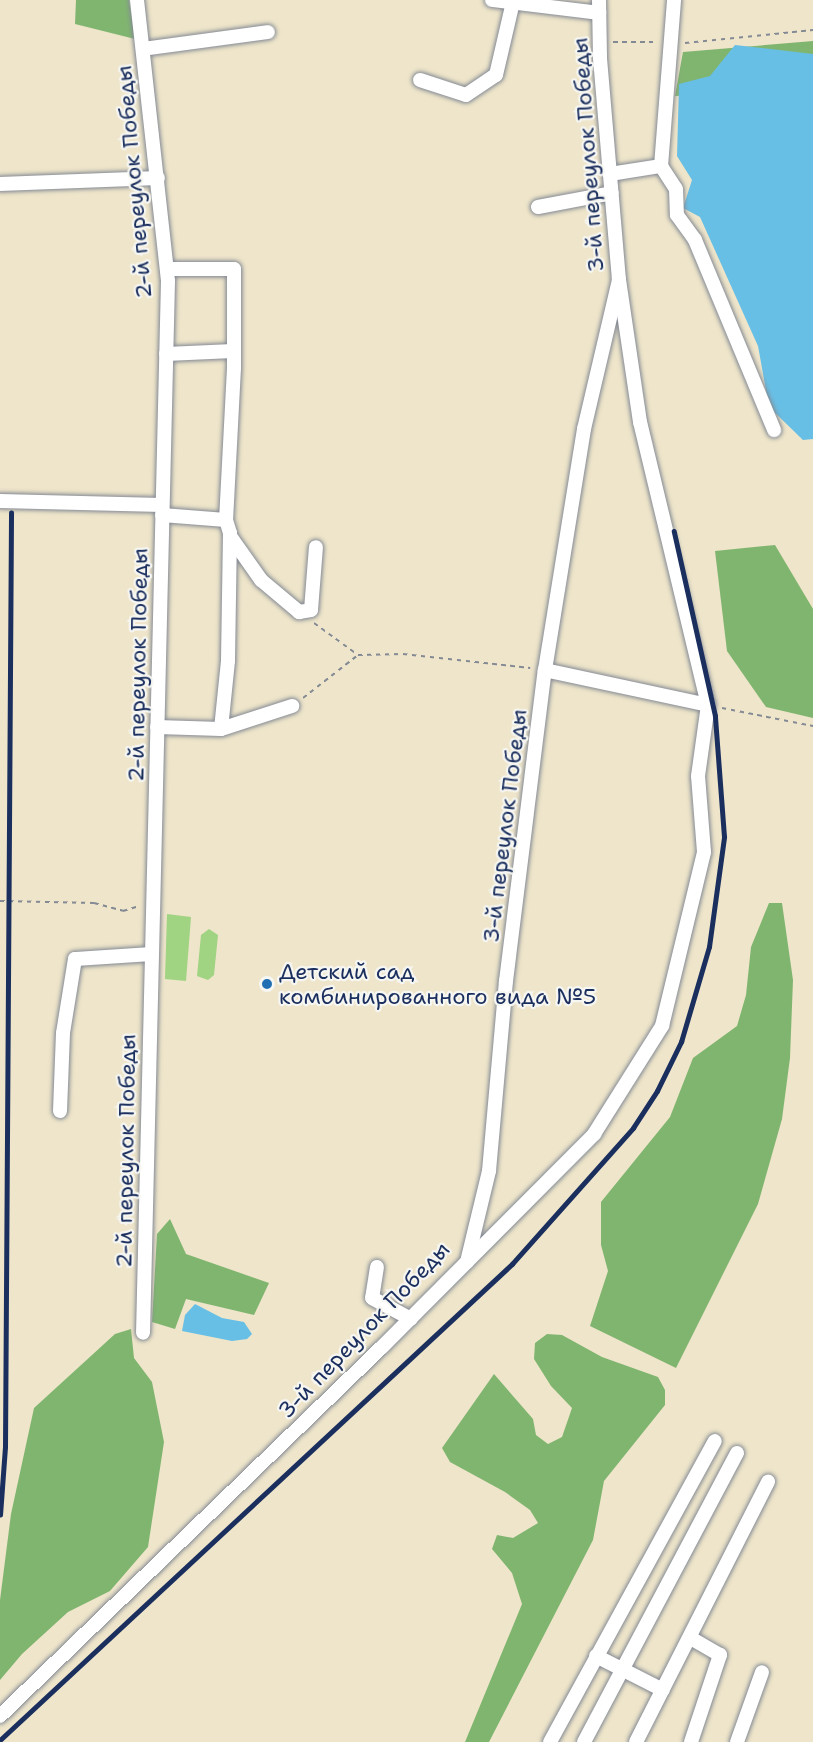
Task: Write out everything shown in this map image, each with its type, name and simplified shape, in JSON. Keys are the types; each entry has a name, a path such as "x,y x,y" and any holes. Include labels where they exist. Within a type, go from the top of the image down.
{"street":[{"name":"2-й переулок Победы","path":"137,0 167,269 143,1333"},
{"path":"492,0 599,6"},
{"path":"674,0 661,166 676,189 677,215 695,240 774,430"},
{"path":"420,80 466,95 496,75 513,2"},
{"name":"3-й переулок Победы","path":"0,1716 467,1262 489,1172 506,981 545,670 585,429 620,280 600,57 599,6"},
{"path":"143,49 268,32"},
{"path":"610,174 661,166"},
{"path":"0,184 158,178"},
{"path":"538,207 612,193"},
{"path":"167,269 234,269 226,520 230,536 228,661 221,729"},
{"path":"467,1262 594,1134 662,1026 704,852 698,776 708,705 640,422 620,280"},
{"path":"166,354 233,351"},
{"path":"0,501 162,510 226,520"},
{"path":"230,536 261,580 299,612 311,610 316,547"},
{"path":"545,670 708,705"},
{"path":"157,727 221,729 292,706"},
{"path":"60,1111 63,1033 75,959 152,954"},
{"path":"376,1267 372,1298 411,1318"},
{"path":"550,1742 715,1441"},
{"path":"584,1742 737,1453"},
{"path":"636,1742 691,1638 768,1482"},
{"path":"691,1638 720,1655 691,1742"},
{"path":"596,1656 663,1690"},
{"path":"737,1742 762,1672"}],"path":[{"path":"600,57 611,42 702,43 733,36 813,30"},
{"path":"299,612 358,655"},
{"path":"292,706 358,655 403,654 545,670"},
{"path":"708,705 813,726"},
{"path":"0,901 94,903 123,911 153,901"}],"green space":[{"path":"76,0 129,0 135,39 75,24"},
{"path":"813,41 813,90 675,96 683,52"},
{"path":"775,545 813,609 813,718 766,707 727,651 715,551"},
{"path":"769,903 782,903 793,980 790,1058 782,1119 758,1204 676,1368 590,1326 608,1271 601,1245 601,1202 670,1117 693,1058 737,1026 746,995 751,947"},
{"path":"167,914 191,917 186,981 165,979"},
{"path":"209,929 218,935 214,975 208,980 197,976 201,935"},
{"path":"170,1219 186,1254 269,1283 254,1315 186,1299 175,1329 152,1322 157,1234"},
{"path":"131,1329 134,1358 152,1382 164,1442 148,1547 110,1591 68,1612 22,1654 0,1680 0,1600 11,1514 34,1408 115,1334"},
{"path":"547,1334 562,1335 602,1357 658,1377 665,1390 665,1405 604,1481 593,1540 489,1742 465,1742 522,1604 512,1573 492,1549 497,1535 513,1538 538,1523 530,1510 505,1492 450,1462 442,1448 494,1374 533,1419 536,1435 548,1444 562,1437 572,1408 551,1386 534,1359 535,1343"}],"water":[{"path":"735,45 813,54 813,439 803,440 769,407 758,346 700,217 683,208 692,180 677,156 679,84 710,76"},
{"path":"195,1304 222,1318 244,1322 252,1334 247,1339 232,1341 182,1331 185,1315"}],"railway":[{"path":"0,1515 5,1447 11,513"},
{"path":"0,1740 512,1264 633,1128 657,1091 681,1042 709,947 724,837 715,716 674,532"}],"place":[{"name":"Детский сад комбинированного вида №5","path":"267,984"}]}
